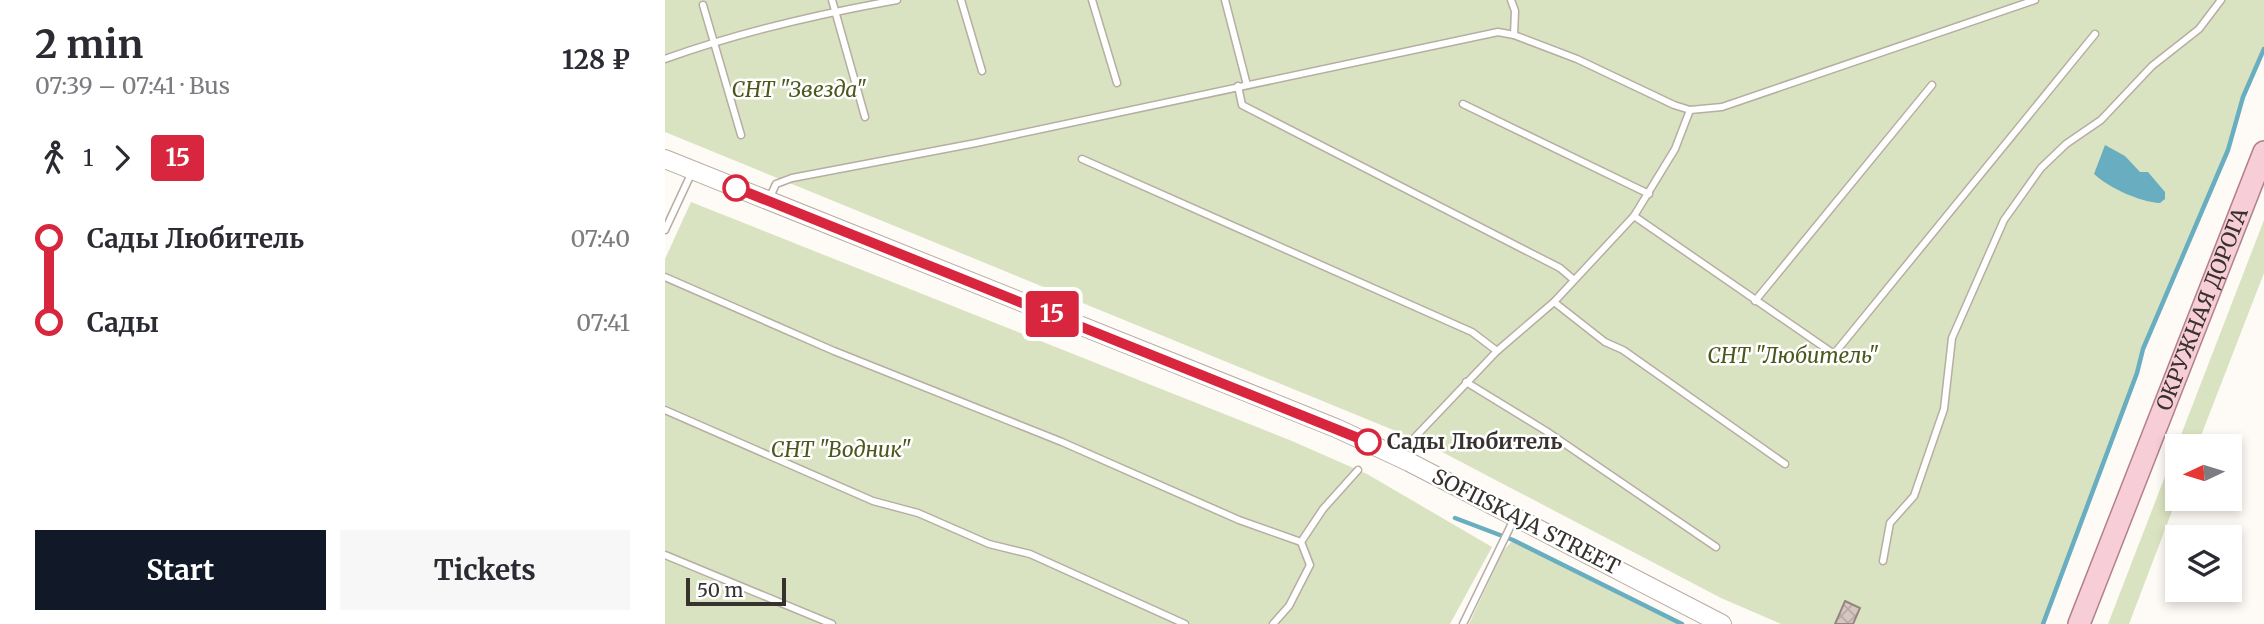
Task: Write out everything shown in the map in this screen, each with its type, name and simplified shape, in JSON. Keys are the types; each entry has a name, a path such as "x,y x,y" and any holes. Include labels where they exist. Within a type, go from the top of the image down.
{"main road":[{"name":"ОКРУЖНАЯ ДОРОГА","path":"2079,624 2264,152"},
{"name":"SOFIISKAJA STREET","path":"665,159 1336,428 1398,456 1722,624"}],"lane":[{"path":"832,0 865,117"},
{"path":"665,59 715,41 835,11 897,0"},
{"path":"961,0 982,71"},
{"path":"1092,0 1117,83"},
{"path":"1225,0 1247,85"},
{"path":"1511,0 1515,11 1514,35"},
{"path":"768,201 776,184 792,177 976,143 1482,34 1514,35 1690,110 1722,107 2035,0"},
{"path":"1883,561 1890,523 1914,496 1944,410 1952,338 2004,220 2041,168 2066,144 2101,120 2152,66 2199,29 2221,0"},
{"path":"703,5 741,135"},
{"path":"1634,216 1834,354 2095,34"},
{"path":"1755,301 1932,85"},
{"path":"1238,86 1242,105 1560,268 1574,280"},
{"path":"1464,104 1649,194"},
{"path":"1398,456 1466,382 1554,302 1634,216 1675,149 1690,110"},
{"path":"1082,159 1472,332 1497,351"},
{"path":"665,230 693,170"},
{"path":"665,276 834,351 1062,442 1239,520 1301,542 1310,565 1289,606 1273,624"},
{"path":"1554,302 1605,342 1623,349 1785,464"},
{"path":"1466,382 1524,417 1716,547"},
{"path":"665,410 873,500 918,513 989,544 1030,554 1185,624"},
{"path":"1301,542 1322,509 1358,470"},
{"path":"1462,624 1516,517"},
{"path":"665,555 832,624"}],"green space":[{"name":"СНТ \"Любитель\"","path":"665,0 2264,0 2264,49 2243,97 2228,150 2143,349 2137,373 2043,624 1781,624 1721,598 1425,443 665,132"},
{"name":"СНТ \"Водник\"","path":"691,202 1292,441 1367,474 1492,547 1450,624 665,624 665,259"},
{"path":"2264,220 2264,273 2202,434 2181,434"},
{"path":"2165,476 2165,511 2172,511 2129,624 2108,624"},
{"path":"1513,540 1682,624 1469,624 1503,551"}],"water":[{"path":"2105,145 2125,156 2140,172 2148,172 2165,192 2165,199 2160,203 2134,197 2094,174"}],"building":[{"path":"1845,601 1860,608 1853,624 1835,624"}],"waterway":[{"path":"2043,624 2137,373 2143,349 2228,150 2243,97 2264,49"},
{"path":"1455,518 1513,540 1682,624"}],"bus line":[{"name":"15","path":"736,188 1368,442"}],"place":[{"name":"Сады Любитель","path":"1368,442"}],"park label":[{"name":"СНТ \"Звезда\"","path":"799,90"}]}
